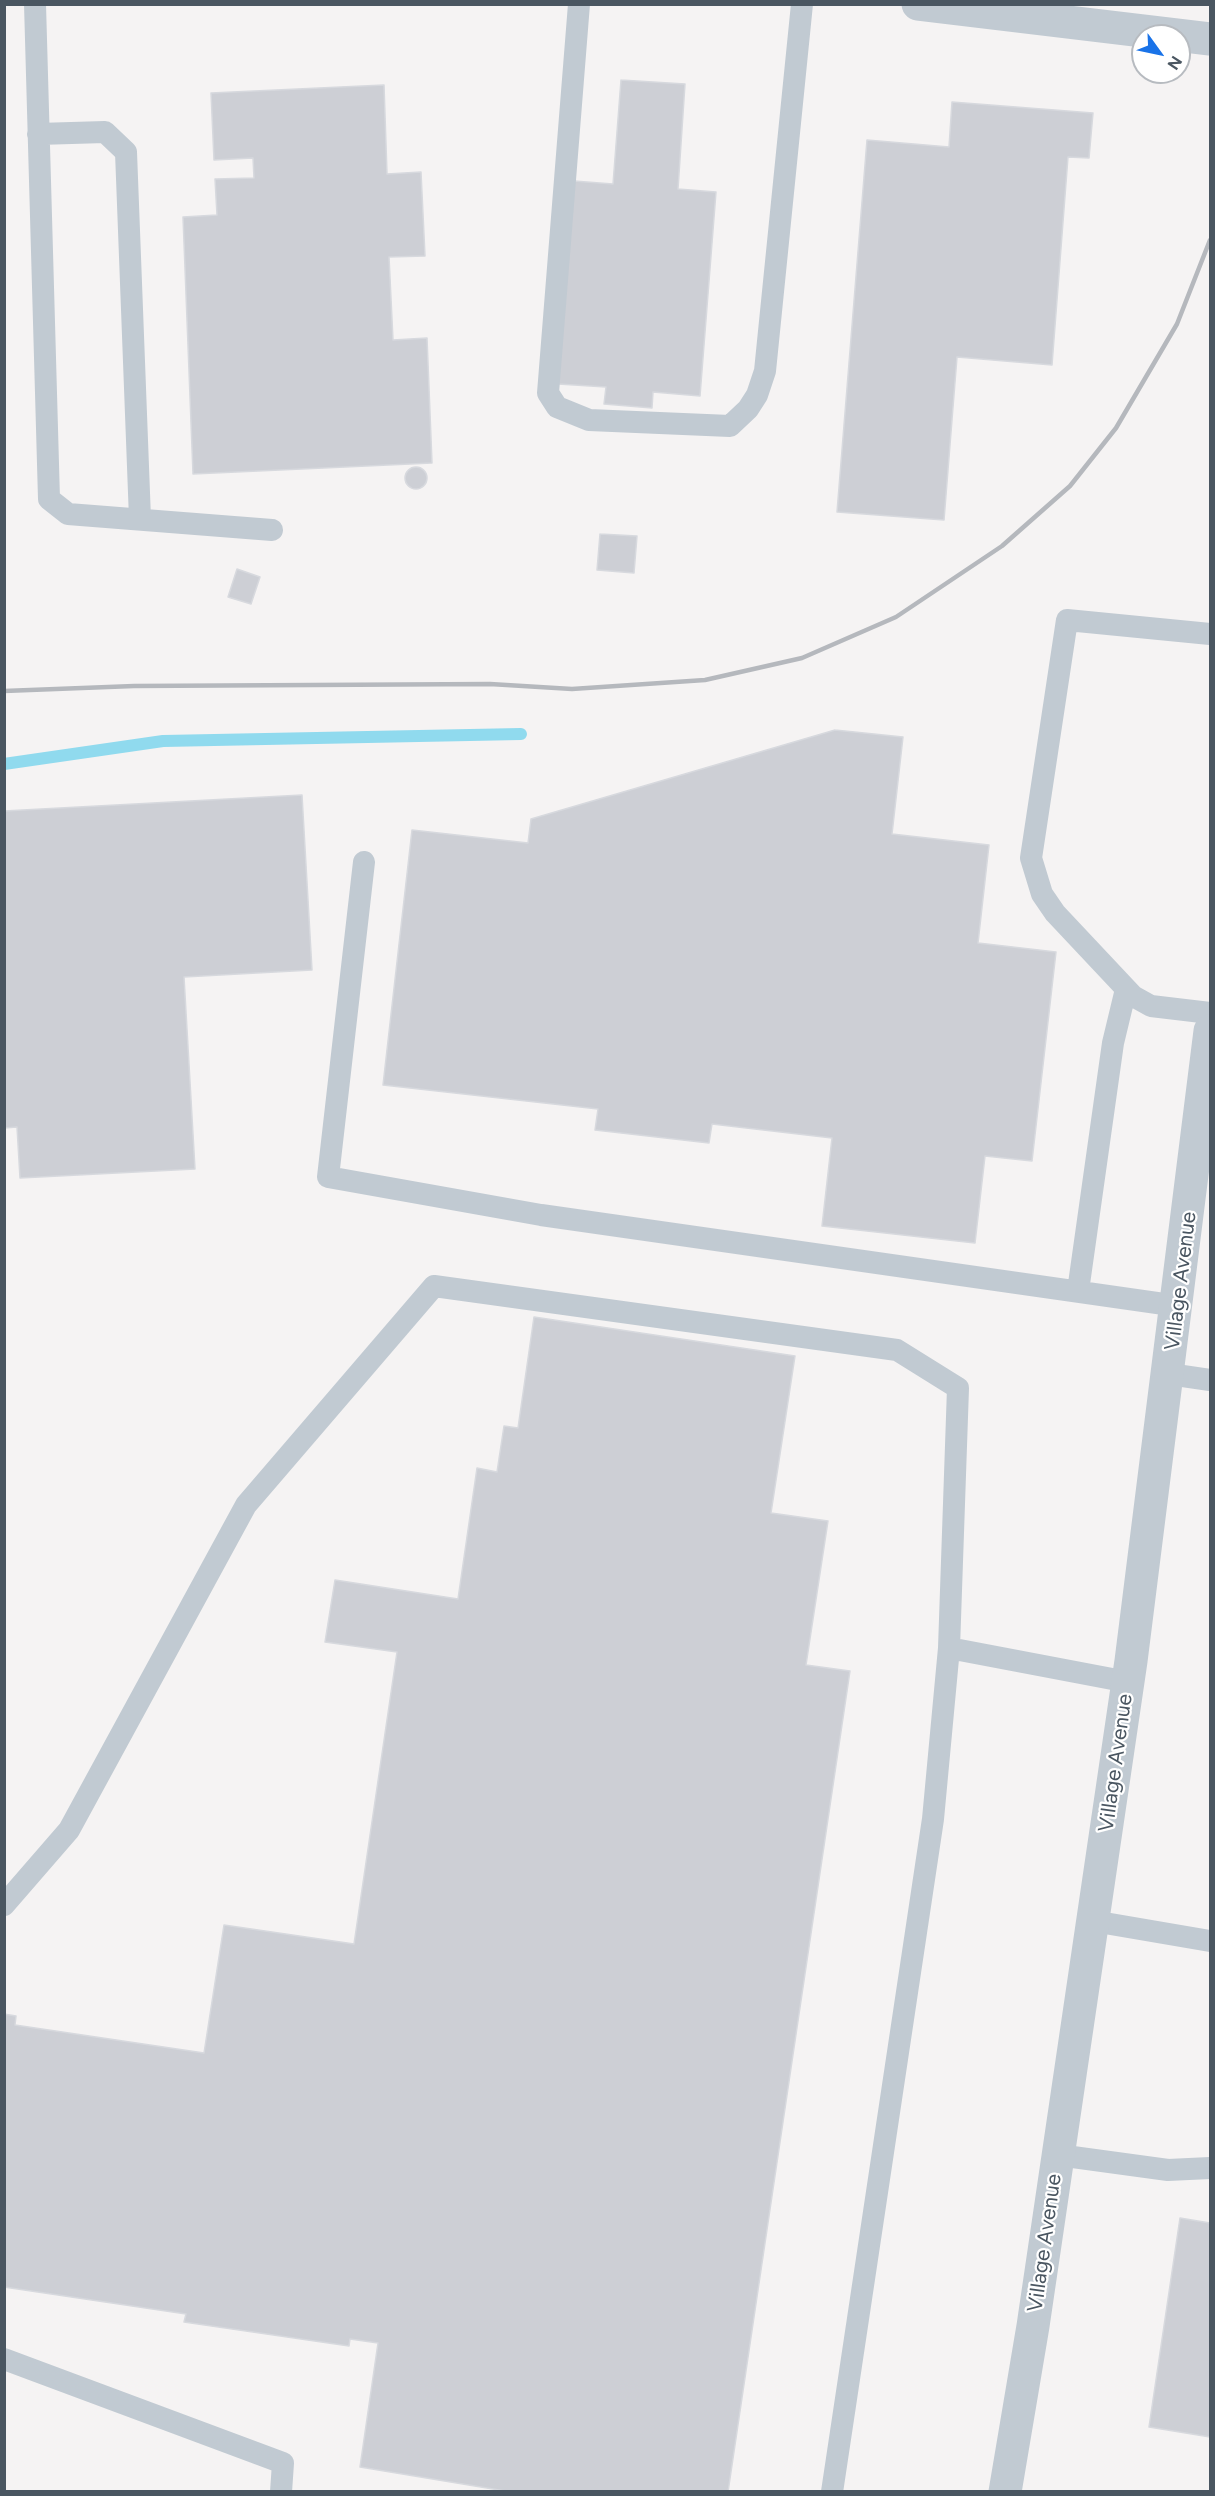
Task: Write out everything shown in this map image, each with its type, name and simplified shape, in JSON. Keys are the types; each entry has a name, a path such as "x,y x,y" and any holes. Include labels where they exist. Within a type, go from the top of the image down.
{"street":[{"path":"918,4 1210,39"},
{"name":"Village Avenue","path":"1005,2491 1033,2326 1128,1682 1178,1306 1203,1159 1210,1031"}],"lane":[{"path":"35,4 49,498 68,514 272,530"},
{"path":"579,4 548,393 557,407 590,420 730,426 748,409 757,395 765,371 802,4"},
{"path":"38,134 105,132 126,152 140,519"},
{"path":"1210,634 1067,620 1030,858 1042,894 1055,913 1126,990 1151,1006 1210,1013"},
{"path":"364,862 328,1177 541,1215 1178,1306"},
{"path":"1078,1291 1113,1043 1126,990"},
{"path":"4,1905 69,1830 246,1504 434,1286 897,1350 958,1388 949,1648 933,1819 832,2492"},
{"path":"1169,1374 1210,1380"},
{"path":"949,1648 1128,1682"},
{"path":"1093,1921 1210,1941"},
{"path":"1058,2155 1168,2170 1210,2168"},
{"path":"4,2359 283,2463 281,2492"}],"building":[{"path":"621,80 685,84 678,189 716,192 700,396 653,392 652,408 604,404 606,387 558,384 574,181 613,184"},
{"path":"384,85 387,174 421,172 425,256 389,257 393,340 427,338 432,463 193,474 183,217 217,215 215,179 254,178 253,158 214,160 211,93"},
{"path":"952,102 1093,113 1089,158 1068,157 1052,365 957,357 944,520 837,512 867,140 949,147"},
{"path":"416,467 426,474 427,478 420,488 416,489 406,482 405,478 412,468"},
{"path":"600,534 637,536 634,573 597,570"},
{"path":"237,569 260,577 251,604 228,597"},
{"path":"835,730 903,737 892,834 989,845 978,943 1056,952 1032,1161 985,1156 975,1243 822,1226 832,1138 712,1124 709,1143 595,1130 598,1109 383,1085 412,830 528,843 531,819"},
{"path":"302,795 312,970 184,977 195,1169 20,1178 17,1127 4,1128 4,811"},
{"path":"534,1317 795,1356 771,1513 828,1521 806,1665 850,1671 728,2492 511,2492 360,2467 378,2343 350,2339 349,2346 184,2322 186,2314 4,2287 4,2014 16,2016 15,2025 204,2053 224,1925 354,1944 397,1652 325,1642 335,1580 458,1599 477,1468 497,1472 504,1426 518,1428"},
{"path":"1180,2218 1210,2223 1210,2437 1149,2427"}],"waterway":[{"path":"4,764 163,741 521,734"}],"railway":[{"path":"4,691 134,686 490,684 572,689 705,680 802,658 896,617 1002,546 1070,486 1116,428 1177,324 1210,240"}]}
